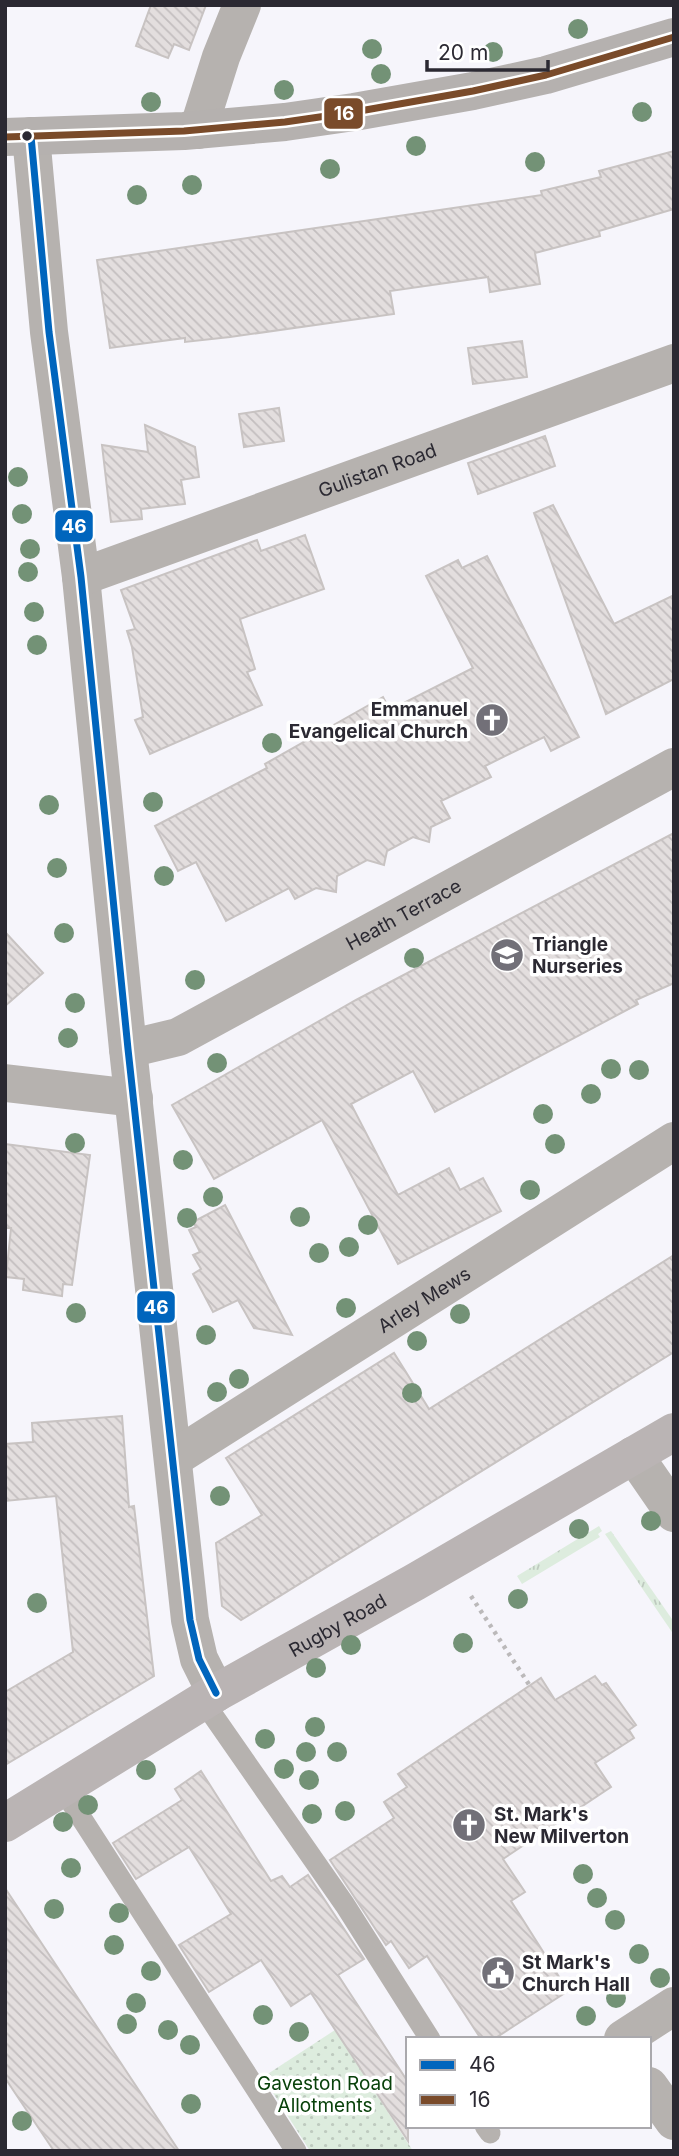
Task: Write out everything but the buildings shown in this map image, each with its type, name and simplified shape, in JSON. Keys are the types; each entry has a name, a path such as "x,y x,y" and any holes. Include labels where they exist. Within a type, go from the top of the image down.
{"main road":[{"path":"18,136 198,130 342,114 546,75 674,37"},
{"name":"Rugby Road","path":"5,1824 209,1697 674,1432"}],"street":[{"path":"198,130 221,57 242,5"},
{"path":"18,136 49,332 81,578 128,1049 190,1620 209,1697"},
{"name":"Gulistan Road","path":"81,578 674,363"},
{"name":"Heath Terrace","path":"128,1049 178,1037 674,767"},
{"path":"5,1083 134,1098"},
{"name":"Arley Mews","path":"174,1458 674,1141"},
{"path":"634,1455 674,1513"},
{"path":"626,2037 674,2006"},
{"path":"651,2089 674,2121"}],"lane":[{"path":"209,1697 429,2037"},
{"path":"62,1788 296,2151"}],"path":[{"path":"474,1600 530,1686"}],"green space":[{"path":"599,1526 602,1531 598,1534 600,1537 522,1584 517,1576"},
{"path":"611,1531 674,1622 674,1635 605,1534"},
{"name":"Gaveston Road Allotments","path":"335,2030 413,2151 310,2151 263,2077"}],"transit line":[{"name":"16","path":"5,137 184,131 285,122 354,112 546,75 674,37"},
{"name":"46","path":"31,136 49,332 81,577 128,1049 190,1620 199,1659 216,1693"}],"place":[{"name":"Emmanuel Evangelical Church","path":"492,720"},
{"name":"Triangle Nurseries","path":"507,955"},
{"name":"St. Mark's New Milverton","path":"469,1825"},
{"name":"St Mark's Church Hall","path":"498,1973"}]}
